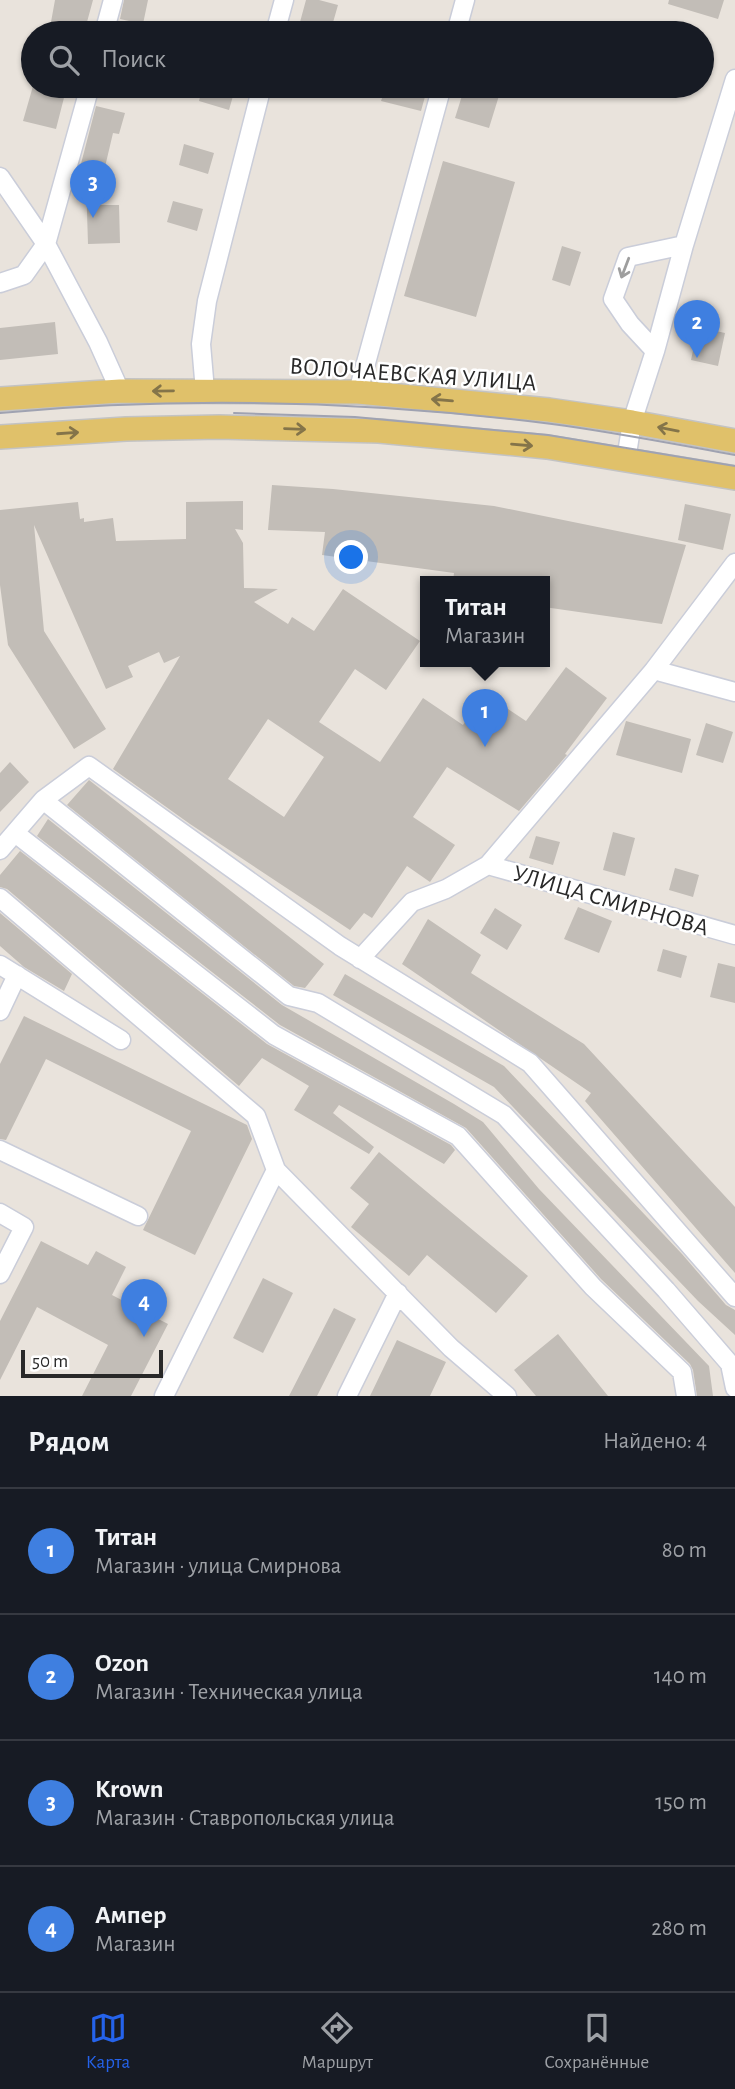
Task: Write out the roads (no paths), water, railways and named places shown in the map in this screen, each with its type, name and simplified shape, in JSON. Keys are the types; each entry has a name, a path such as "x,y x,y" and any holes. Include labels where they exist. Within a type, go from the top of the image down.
{"main road":[{"name":"ВОЛОЧАЕВСКАЯ УЛИЦА","path":"0,399 120,391 358,392 549,410 735,441"},
{"path":"0,438 126,429 205,427 379,431 547,447 735,478"}],"street":[{"path":"107,21 113,0"},
{"path":"279,21 285,0"},
{"path":"459,21 465,0"},
{"path":"626,460 632,422 735,79"},
{"path":"0,283 24,275 46,244 87,98"},
{"path":"205,391 201,344 207,301 259,98"},
{"path":"358,392 439,98"},
{"path":"0,177 46,244 98,342 120,391"},
{"path":"655,351 629,324 613,299 628,257 684,245"},
{"path":"360,959 412,902 446,888 488,865 654,670 735,563"},
{"path":"654,670 735,692"},
{"path":"0,850 43,800 89,766 360,959 530,1063 735,1297"},
{"path":"43,800 289,996 318,1003 503,1115 730,1364 735,1388"},
{"path":"15,833 274,1035 458,1136 593,1287 682,1372 686,1396"},
{"name":"УЛИЦА СМИРНОВА","path":"488,865 735,935"},
{"path":"0,898 256,1116 276,1170 451,1348 507,1396"},
{"path":"0,965 121,1040"},
{"path":"0,1011 17,975"},
{"path":"0,1150 138,1216"},
{"path":"164,1396 276,1170"},
{"path":"0,1213 24,1227 0,1273"},
{"path":"346,1396 398,1293"}],"tram line":[{"path":"0,413 138,404 345,406 552,424 735,455"},
{"path":"234,413 355,417 548,435 735,466"}],"place":[{"name":"Krown","path":"93,218"},
{"name":"Ozon","path":"697,358"},
{"name":"Титан","path":"485,747"},
{"name":"Ампер","path":"144,1337"}]}
